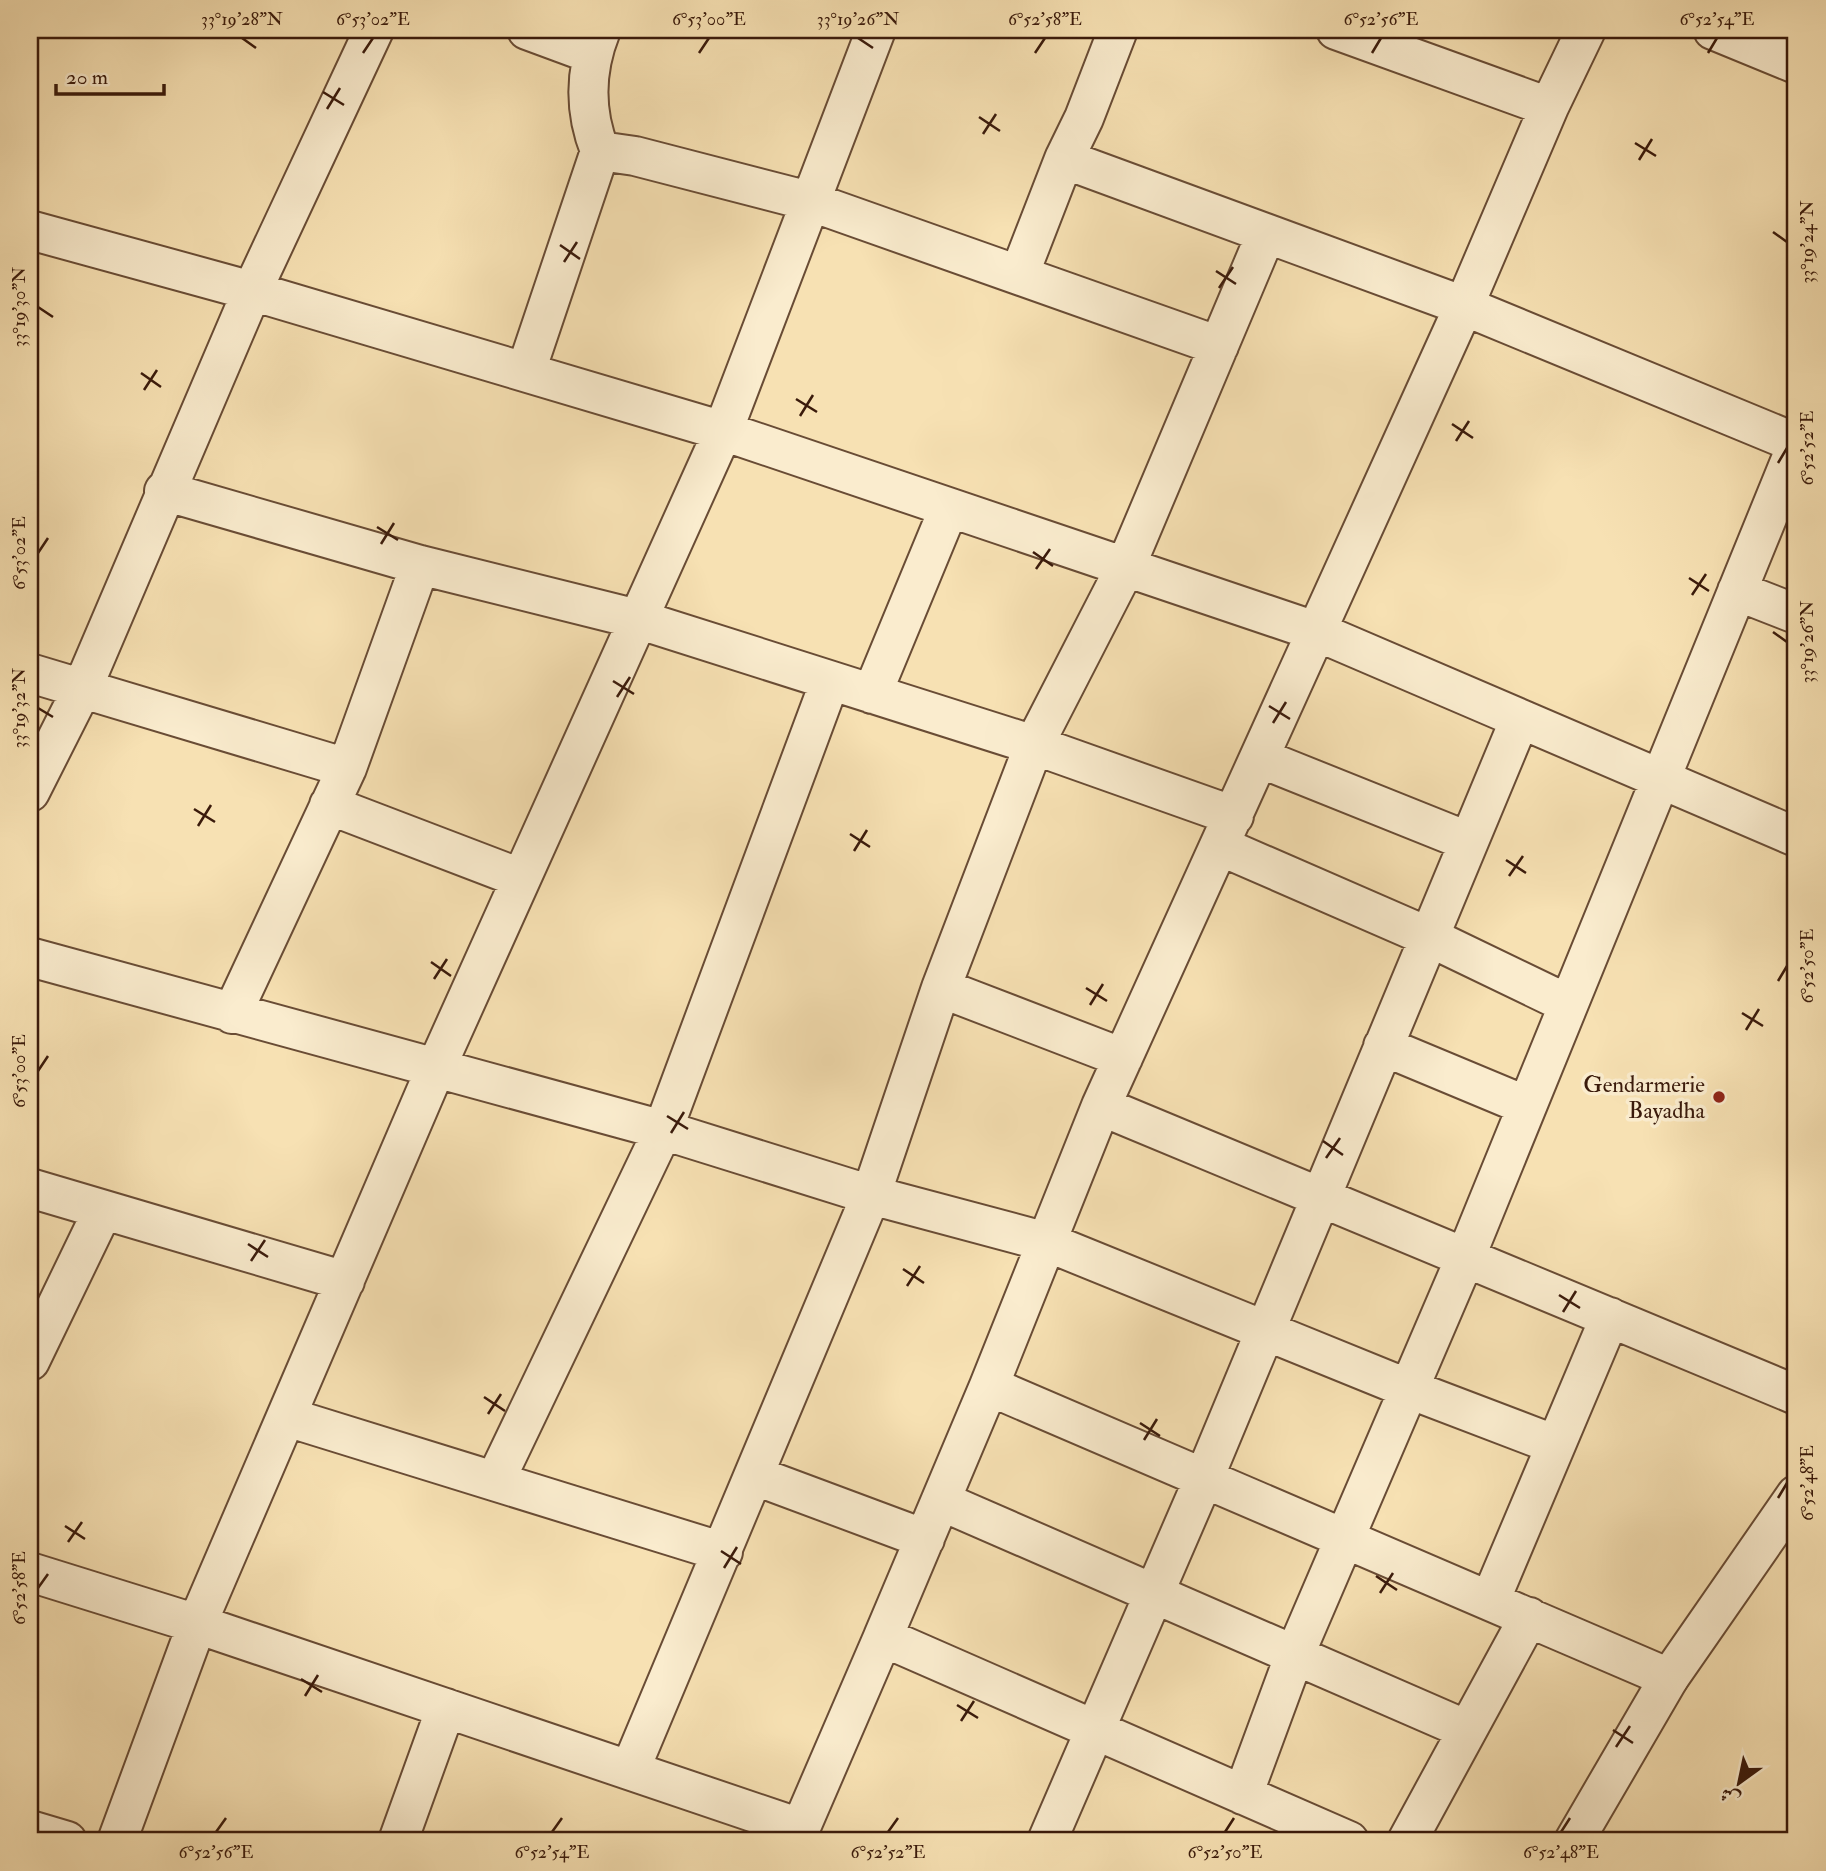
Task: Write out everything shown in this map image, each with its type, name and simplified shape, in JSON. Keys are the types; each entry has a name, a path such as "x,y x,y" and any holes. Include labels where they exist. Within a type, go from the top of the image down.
{"street":[{"path":"526,371 600,151 590,124 588,92 596,42 527,30"},
{"path":"117,1841 197,1624 435,1070 723,431 876,30"},
{"path":"1019,275 1118,30"},
{"path":"1336,30 1549,107"},
{"path":"30,1572 446,1707 630,1770 798,1834 989,1386 1101,1106 1318,632 1464,306 1549,107 1586,30"},
{"path":"1713,30 1788,50"},
{"path":"30,792 82,689 164,491 361,35"},
{"path":"600,151 635,156 809,201 1219,346"},
{"path":"1064,159 1125,179 1464,306 1793,464 1737,591 1466,1256 1295,1654 1243,1795"},
{"path":"31,232 252,291 723,431 1318,632 1796,836"},
{"path":"630,1770 756,1476 871,1195 941,988 1034,745 1125,568 1266,234"},
{"path":"164,491 420,565 637,619 1034,745 1227,831 1429,937 1568,1004"},
{"path":"872,694 949,508"},
{"path":"232,1014 346,768 420,565"},
{"path":"1737,591 1796,614"},
{"path":"30,673 346,768"},
{"path":"495,1481 663,1130 830,681"},
{"path":"1047,1841 1093,1729 1204,1478 1429,937 1466,841 1520,719"},
{"path":"1261,758 1466,841"},
{"path":"329,805 520,878"},
{"path":"30,957 435,1070 663,1130 871,1195 1047,1242 1409,1389 1556,1445"},
{"path":"941,988 1123,1058"},
{"path":"1383,1046 1527,1106"},
{"path":"1101,1106 1796,1395"},
{"path":"30,1188 345,1281"},
{"path":"30,1360 103,1210"},
{"path":"1490,1601 1610,1317"},
{"path":"989,1386 1669,1678"},
{"path":"286,1417 723,1552"},
{"path":"756,1476 925,1539"},
{"path":"1574,1841 1669,1678 1796,1494"},
{"path":"941,1501 1467,1730"},
{"path":"1406,1841 1529,1617"},
{"path":"883,1637 1349,1841"},
{"path":"398,1841 446,1707"},
{"path":"30,1830 67,1841"}],"place":[{"name":"Gendarmerie Bayadha","path":"1719,1097"}]}
